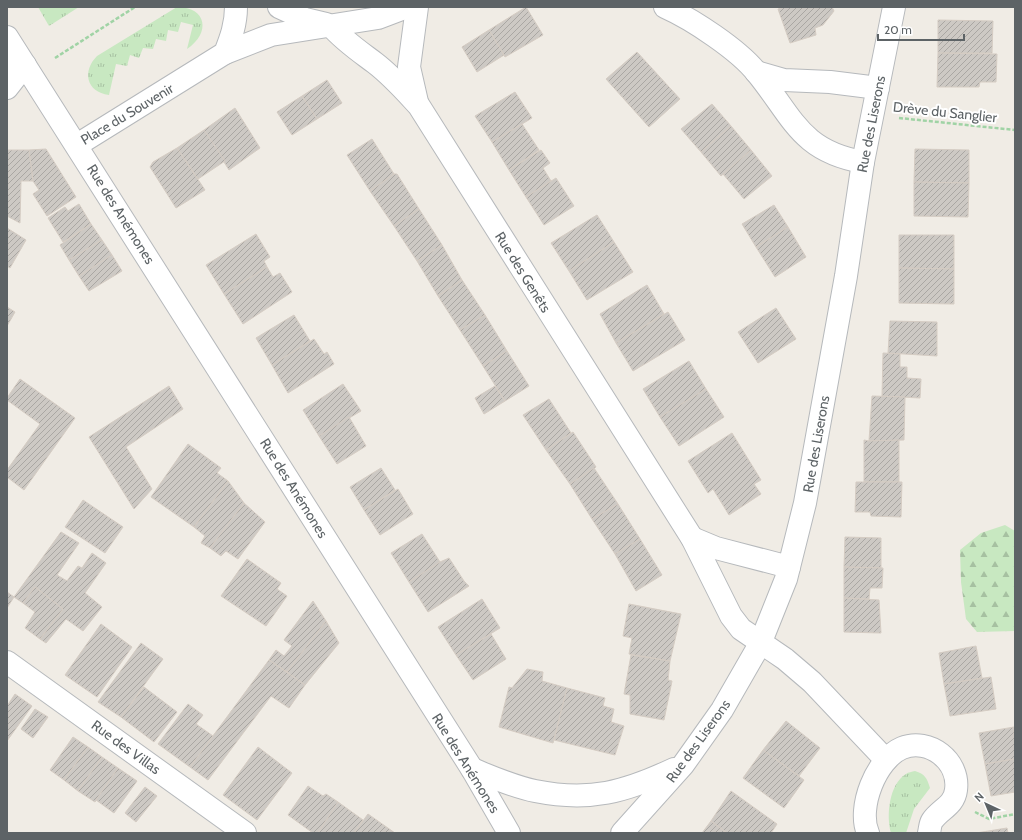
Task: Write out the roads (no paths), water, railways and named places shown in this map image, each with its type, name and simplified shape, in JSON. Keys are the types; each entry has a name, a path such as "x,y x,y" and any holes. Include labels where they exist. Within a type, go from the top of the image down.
{"street":[{"path":"225,53 232,35 236,18 236,7"},
{"path":"279,7 305,19 331,26"},
{"path":"225,53 271,35 378,18 407,7"},
{"path":"417,7 409,67 419,106"},
{"path":"665,7 713,36 756,72 791,119 814,144 835,156 863,162"},
{"name":"Rue des Liserons","path":"622,833 683,765 722,710 760,644 789,567 807,495 846,276 863,162 894,7"},
{"name":"Rue des Genêts","path":"331,26 346,42 398,83 419,106 692,538 731,616 741,629 760,644 785,659 812,682 886,760"},
{"name":"Place du Souvenir","path":"7,37 16,61 77,145 225,53"},
{"path":"7,88 16,61"},
{"path":"756,72 784,80 830,82 878,88"},
{"name":"Rue des Anémones","path":"77,145 472,769 509,833"},
{"path":"692,538 716,548 789,567"},
{"name":"Rue des Villas","path":"7,662 245,833"},
{"path":"868,833 864,810 877,774 886,760 901,749 919,744 937,752 950,763 956,789 953,800 932,822 929,833"},
{"path":"472,769 534,791 579,796 598,796 620,791 645,782 683,765"}]}
